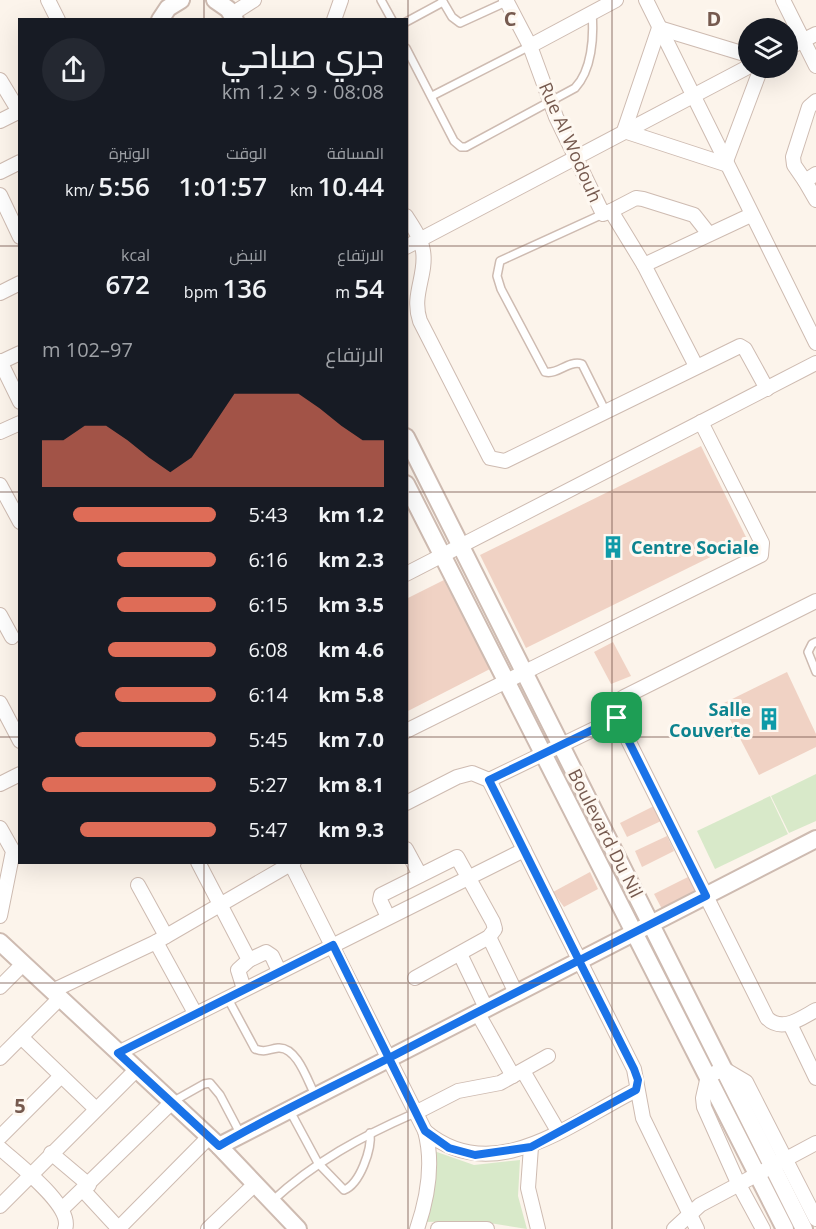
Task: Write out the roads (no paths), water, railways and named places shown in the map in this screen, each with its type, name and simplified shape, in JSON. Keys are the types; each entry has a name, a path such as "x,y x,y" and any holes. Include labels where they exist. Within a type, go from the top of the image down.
{"street":[{"path":"48,0 58,18"},
{"path":"56,0 59,18"},
{"path":"161,10 181,0"},
{"path":"215,0 234,17 254,0"},
{"path":"335,18 341,0"},
{"path":"530,46 616,0"},
{"path":"646,0 725,164 816,343"},
{"path":"783,0 816,66"},
{"name":"Rue Al Wodouh","path":"506,1 530,46 550,102 576,157 607,212 644,265 696,366"},
{"path":"659,28 738,52"},
{"path":"624,131 659,28"},
{"path":"798,43 816,34"},
{"path":"408,246 692,94 738,72"},
{"path":"725,164 757,78"},
{"path":"0,80 18,110"},
{"path":"816,101 809,107 793,157 794,165 811,178 816,200"},
{"path":"0,121 18,112"},
{"path":"624,131 725,164"},
{"path":"0,172 18,163"},
{"path":"0,195 16,220"},
{"path":"607,212 636,198 643,198 694,215 709,234"},
{"path":"644,265 751,215"},
{"path":"408,219 420,240 423,259 415,307 490,458 505,461 605,410 740,346 745,349 767,389"},
{"path":"0,293 18,284"},
{"path":"18,354 0,362 18,398"},
{"path":"408,573 444,557 816,363"},
{"path":"408,730 508,683 761,555 762,543 701,423"},
{"path":"0,432 18,424"},
{"name":"Boulevard Du Nil","path":"408,441 804,1229"},
{"path":"0,485 18,518"},
{"name":"Boulevard Du Nil","path":"408,488 785,1229"},
{"path":"816,601 624,697 619,700 617,718 767,1018 776,1024 790,1024 816,1010"},
{"path":"0,615 10,638"},
{"path":"0,702 18,737"},
{"path":"489,780 617,718"},
{"path":"408,802 457,777 472,773 489,780 634,1069 638,1080 636,1090 643,1118 697,1229"},
{"path":"0,784 18,775"},
{"path":"0,828 16,849"},
{"path":"51,1153 86,1188 118,1229 214,1142 240,1133 816,839"},
{"path":"0,858 16,849"},
{"path":"0,916 16,849"},
{"path":"118,1053 524,850"},
{"path":"408,853 420,875"},
{"path":"388,917 380,900 381,895 457,857 495,925 489,937 415,978"},
{"path":"199,864 249,960"},
{"path":"0,1058 56,995 161,939 290,864"},
{"path":"292,864 425,1131 431,1161 427,1193 417,1229"},
{"path":"138,885 195,1013"},
{"path":"489,937 516,993"},
{"path":"0,942 214,1142 298,1229"},
{"path":"244,989 238,970 249,960 266,952 272,956 279,971"},
{"path":"460,954 481,1010 518,1073 558,1131"},
{"path":"0,987 23,964"},
{"path":"790,1024 816,1078"},
{"path":"21,1037 96,1109"},
{"path":"416,1113 458,1091 491,1085 548,1056"},
{"path":"724,1069 708,1077 703,1098 704,1107 738,1183 763,1229"},
{"name":"Boulevard Du Nil","path":"724,1069 746,1082 787,1158 816,1220"},
{"path":"0,1206 136,1070"},
{"path":"0,1137 61,1076"},
{"path":"425,1131 449,1148 475,1155 531,1147 636,1090"},
{"path":"62,1209 171,1103"},
{"path":"674,1229 689,1215 738,1183 816,1143"},
{"path":"531,1147 528,1188 538,1229"},
{"path":"0,1148 30,1174 62,1209 66,1220 64,1229"},
{"path":"208,1229 254,1185"},
{"path":"438,1229 487,1229"}],"lane":[{"path":"381,0 391,18"},
{"path":"408,21 443,1 452,17 460,23 506,1"},
{"path":"408,52 454,141 461,147 575,88 582,79 591,51 592,14"},
{"path":"432,96 530,46"},
{"path":"605,410 582,364 574,363 553,373 545,372 501,289 497,276 500,261 607,212"},
{"path":"816,642 812,644 808,652 816,672"},
{"path":"227,997 255,1048 262,1052 280,1048 288,1052 298,1062 315,1095"},
{"path":"171,1103 204,1084 210,1083 220,1095 240,1133"},
{"path":"289,1108 318,1163 340,1187 348,1188 367,1159 371,1144 370,1133"},
{"path":"271,1202 318,1163 370,1133 416,1113"}],"place":[{"name":"Centre Sociale","path":"613,547"},
{"name":"Salle Couverte","path":"769,719"}]}
